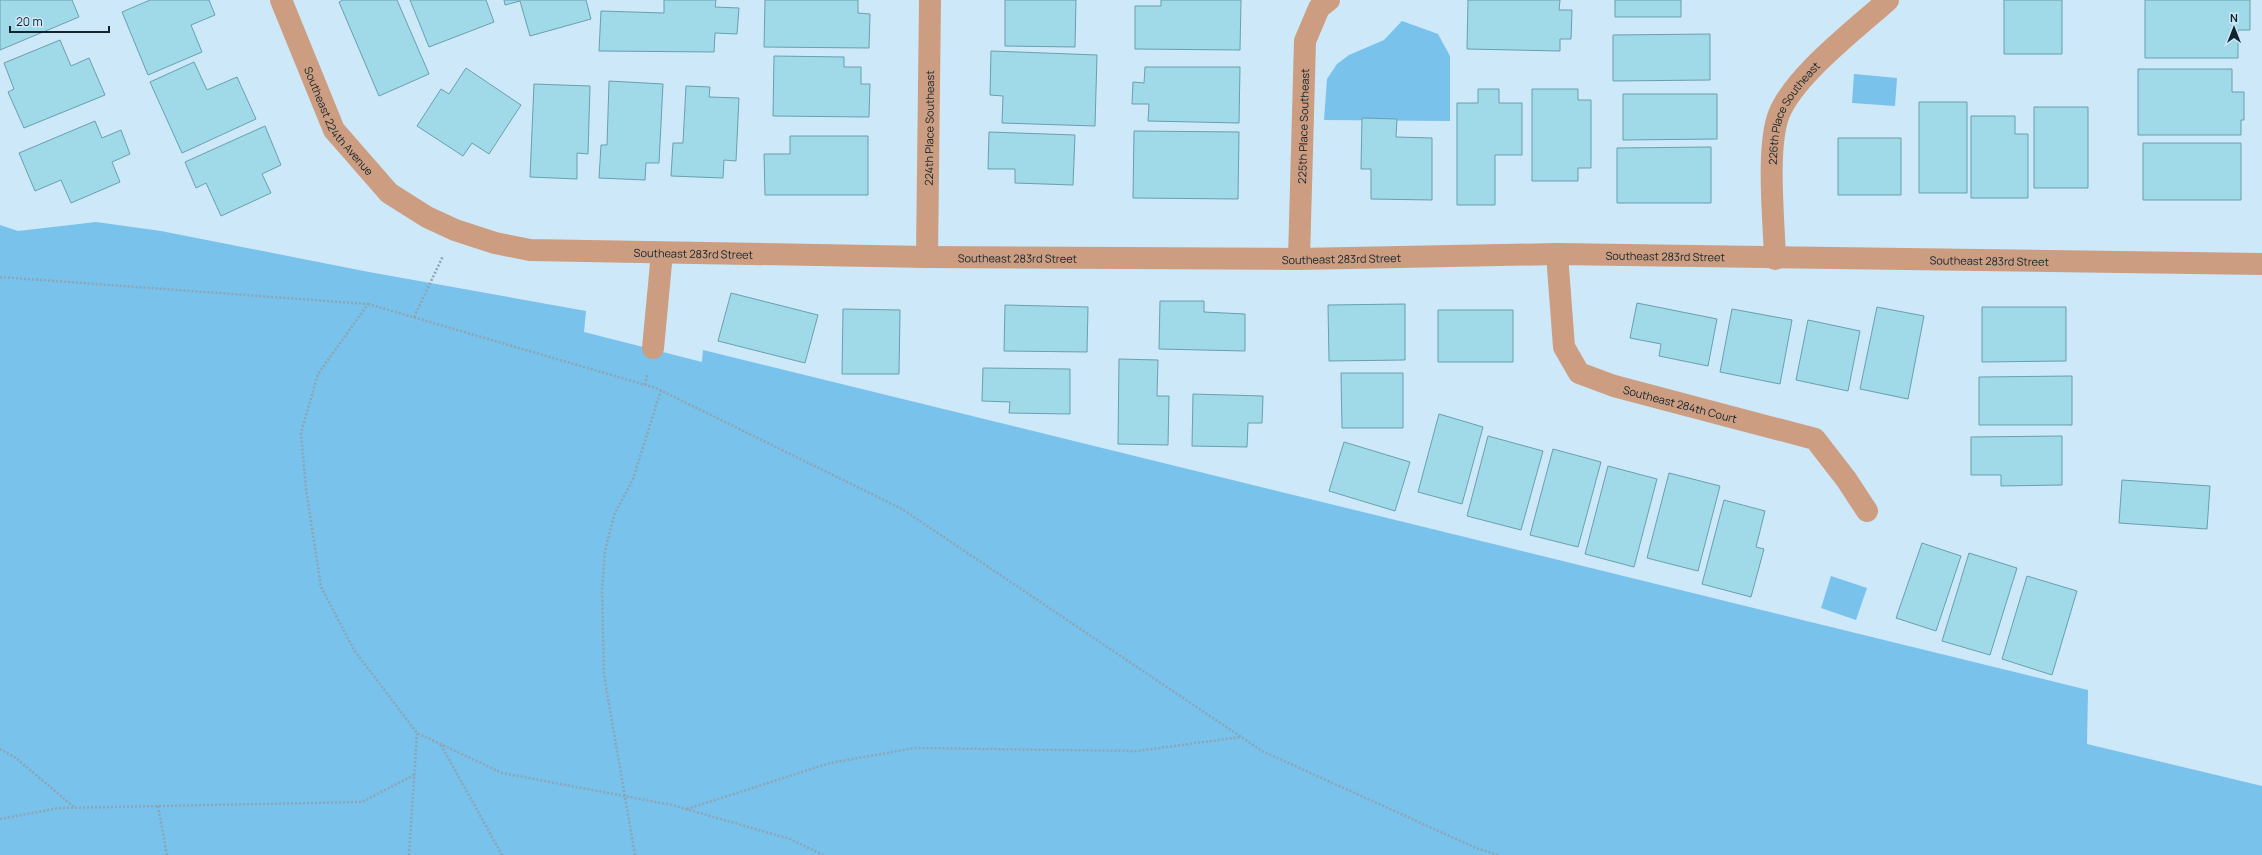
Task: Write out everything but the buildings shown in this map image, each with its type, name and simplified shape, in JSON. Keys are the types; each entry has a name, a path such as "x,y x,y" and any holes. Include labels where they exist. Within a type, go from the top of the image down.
{"street":[{"name":"Southeast 224th Avenue","path":"281,0 334,130 390,193 427,217"},
{"name":"224th Place Southeast","path":"927,257 930,0"},
{"name":"225th Place Southeast","path":"1299,259 1305,41 1320,8 1329,0"},
{"name":"226th Place Southeast","path":"1775,259 1772,147 1779,114 1798,82 1888,0"},
{"name":"Southeast 283rd Street","path":"427,217 456,230 495,243 530,250 927,257 1299,259 1557,254 1775,259 2262,264"},
{"path":"653,348 662,253"},
{"name":"Southeast 284th Court","path":"1557,254 1564,347 1579,373 1614,386 1816,439 1846,479 1866,511"}],"path":[{"path":"414,317 456,230"},
{"path":"0,277 368,304 661,390 902,509 1262,751 1476,848 1498,855"},
{"path":"368,304 318,374 301,433 306,489 321,587 354,650 417,733 502,773 687,809 790,839 823,855"},
{"path":"635,855 604,674 602,589 605,551 614,515 633,479 661,390"},
{"path":"410,855 417,733"},
{"path":"687,809 830,763 915,748 1137,751 1242,737"},
{"path":"441,744 502,855"},
{"path":"0,749 16,758 75,807"},
{"path":"0,819 60,808 75,807 362,802 414,775"},
{"path":"158,806 167,855"}],"shaded area":[{"path":"1402,21 1438,34 1450,56 1450,121 1324,120 1327,79 1337,64 1349,55 1384,40"},
{"path":"1854,74 1897,78 1895,106 1852,103"},
{"path":"96,222 161,231 369,272 586,311 584,332 702,362 703,350 2088,690 2087,744 2262,786 2262,855 0,855 0,225 18,231"},
{"path":"1831,576 1867,588 1856,620 1821,608"}]}
